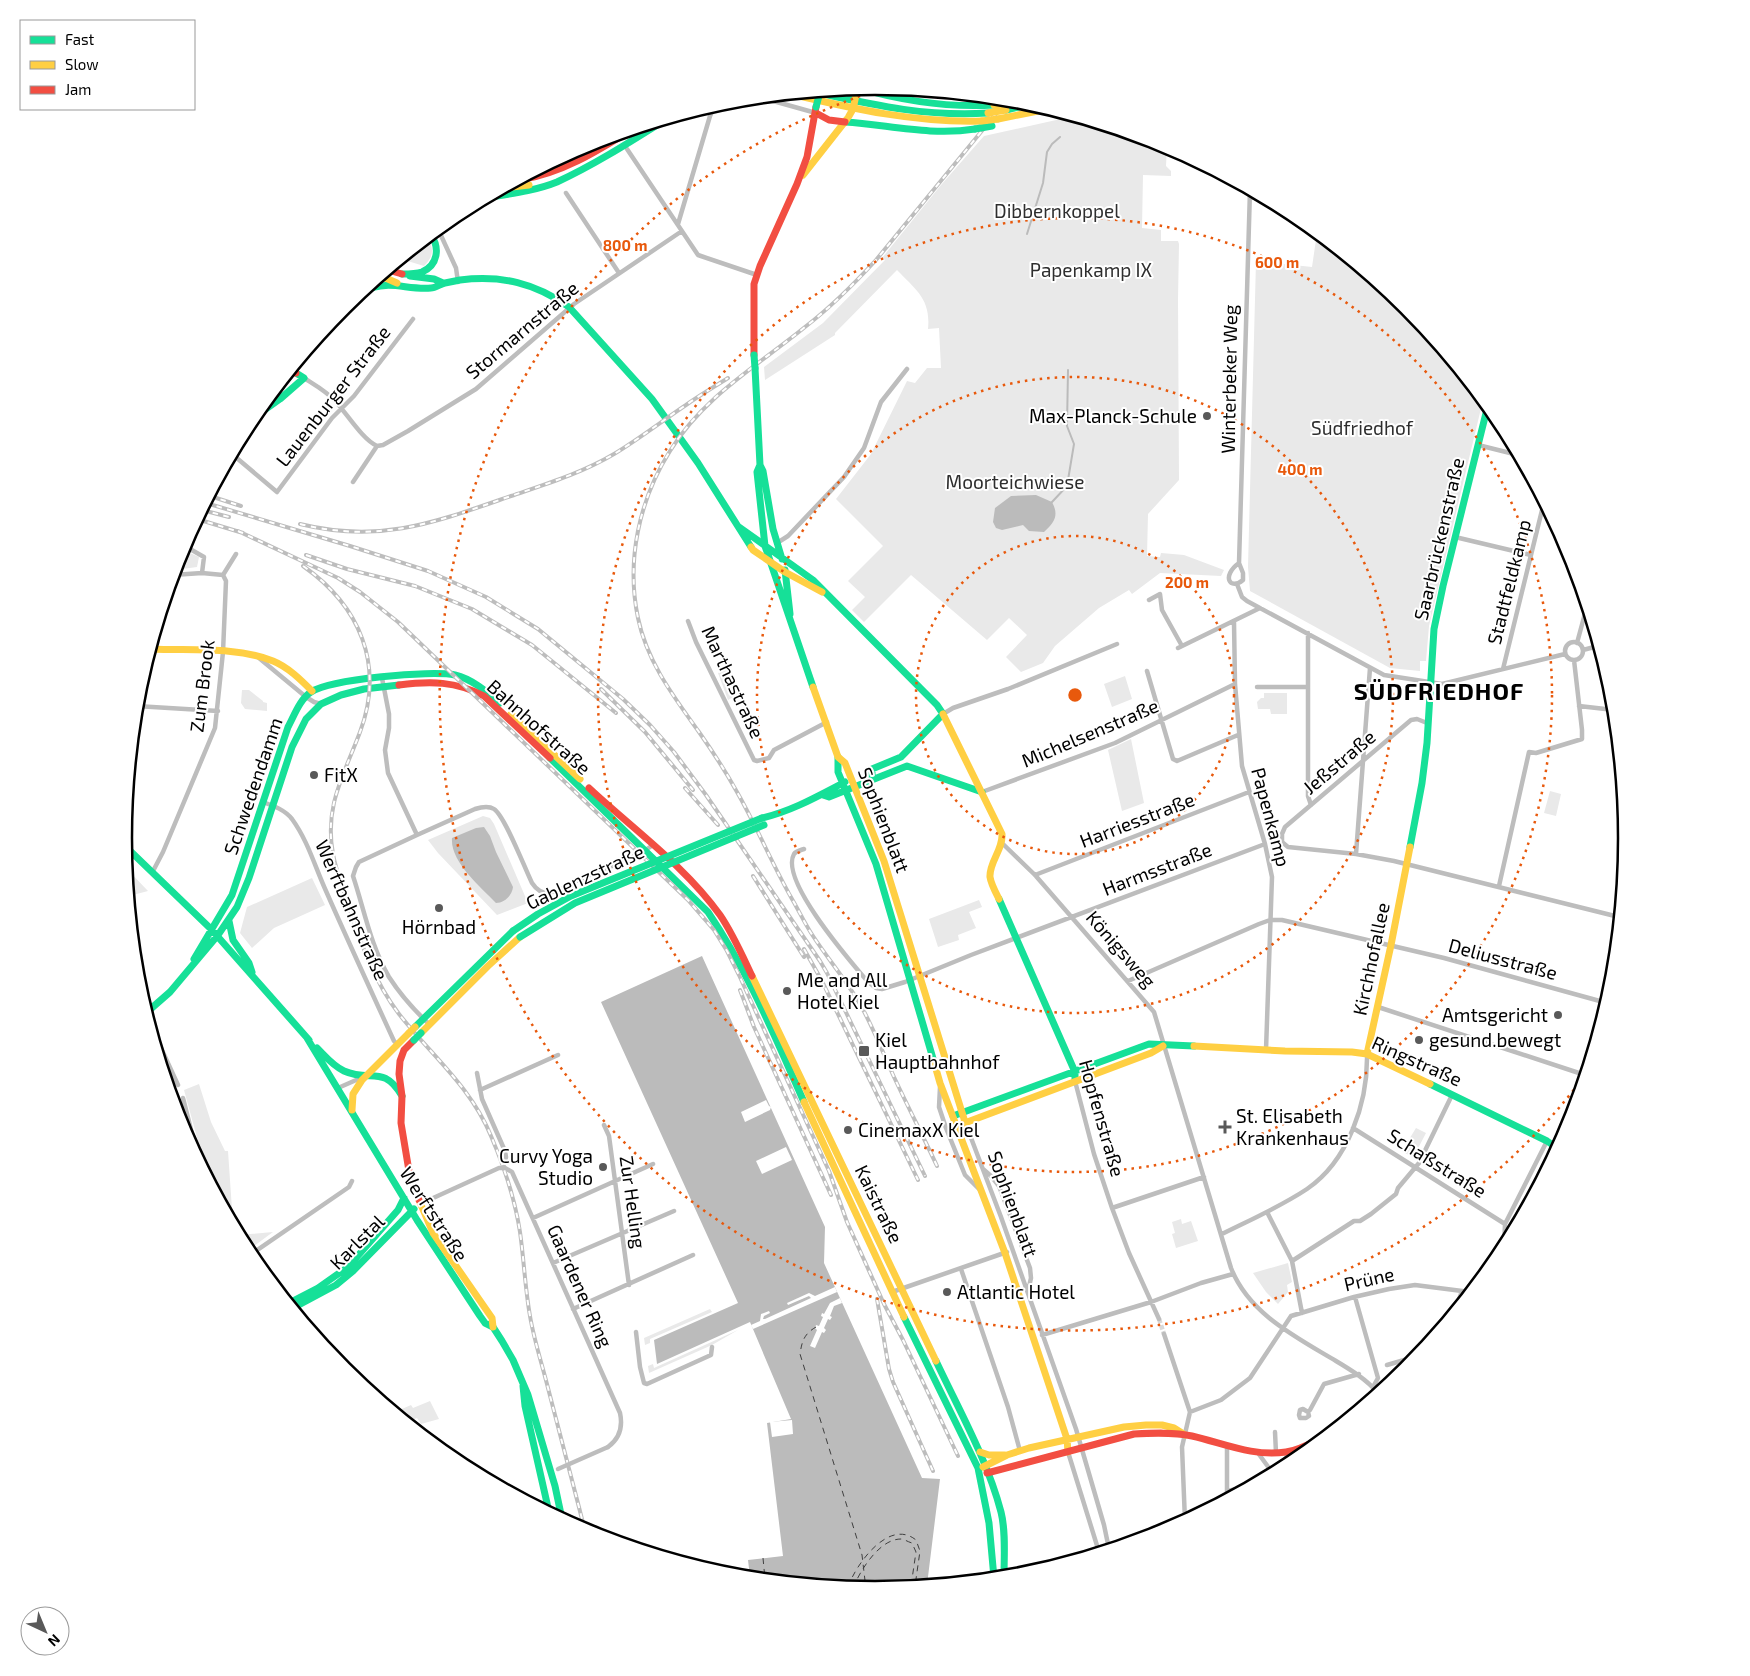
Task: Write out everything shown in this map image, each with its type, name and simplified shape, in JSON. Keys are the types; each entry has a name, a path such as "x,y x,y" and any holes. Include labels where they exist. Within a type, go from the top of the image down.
{"main road":[{"path":"877,95 911,102 947,106 994,105 1008,107"},
{"path":"798,184 814,159 847,119 853,109 856,96"},
{"path":"836,97 917,113 957,115 988,112 1008,107"},
{"path":"811,98 905,119 942,122 982,121 1030,112"},
{"path":"760,465 754,355 754,290 757,275 764,258 798,184 809,150 819,98"},
{"path":"816,110 829,120 847,119 928,132 957,132 992,126 1030,112"},
{"path":"502,195 526,192 556,182 646,131"},
{"path":"538,176 564,167 603,147"},
{"path":"519,187 572,174"},
{"path":"396,270 402,274 420,273 427,269 434,262 436,255 437,246 434,241"},
{"path":"754,290 764,266 764,258"},
{"path":"394,272 443,283"},
{"path":"386,278 416,287 434,288 443,283"},
{"name":"Königsweg","path":"443,283 492,279 518,281 549,292 569,307 652,399 698,463 753,550 785,572 826,595"},
{"path":"380,284 398,283"},
{"path":"272,405 304,378 296,373"},
{"name":"Saarbrückenstraße","path":"1430,682 1434,628 1486,415"},
{"name":"Sophienblatt","path":"760,465 763,471 777,543 785,572 791,622"},
{"name":"Sophienblatt","path":"760,465 758,472 765,546 774,581 827,722 838,757 837,768 876,864 940,1084 982,1191 1009,1252 1067,1439 1075,1450"},
{"name":"Königsweg","path":"739,527 813,580 936,705 943,714 982,792 1002,834 1003,844"},
{"path":"156,649 223,652 274,661 317,703"},
{"name":"Bahnhofstraße","path":"309,694 325,686 382,678 443,673 469,680 494,698 653,846"},
{"name":"Bahnhofstraße","path":"317,703 341,695 427,681 445,681 476,691 499,708 708,912"},
{"name":"Kirchhofallee","path":"1367,1054 1392,945 1422,783 1430,682"},
{"name":"Schwedendamm","path":"189,968 204,939 220,917 232,895 288,728 309,694"},
{"name":"Schwedendamm","path":"189,968 229,921 244,892 274,806 293,743 317,703"},
{"path":"872,780 872,769 901,757 943,714"},
{"name":"Sophienblatt","path":"838,757 845,763 884,861 921,975 965,1122"},
{"name":"Gablenzstraße","path":"823,795 829,798 907,766 982,792"},
{"name":"Gablenzstraße","path":"426,1021 520,937 575,903 763,822 823,795 827,791 852,779"},
{"name":"Gablenzstraße","path":"366,1075 397,1044 418,1030 513,932 538,914 571,896 763,822"},
{"name":"Hopfenstraße","path":"1003,844 991,869 990,878 1015,939 1075,1072 1076,1081"},
{"name":"Kaistraße","path":"653,846 710,902 733,935 988,1469 999,1505 1003,1527 1004,1570"},
{"path":"133,854 218,934"},
{"name":"Kaistraße","path":"708,912 728,940 749,981 892,1292 978,1468 991,1534 994,1571"},
{"name":"Werftstraße","path":"229,921 233,940 249,963 252,974"},
{"name":"Werftstraße","path":"218,934 233,940"},
{"name":"Werftstraße","path":"218,934 239,961 307,1038 335,1066 353,1075 389,1079 402,1096"},
{"path":"152,1008 171,993 189,968"},
{"name":"Werftstraße","path":"411,1036 400,1061 399,1074 402,1096 404,1148 409,1171 420,1204 433,1233 492,1318 493,1327 513,1360 534,1410 554,1471 560,1510"},
{"name":"Werftstraße","path":"307,1038 410,1209 480,1316 485,1323 493,1327"},
{"name":"Ringstraße","path":"953,1116 1149,1044 1352,1052 1367,1054 1551,1144"},
{"name":"Ringstraße","path":"956,1125 1151,1053 1165,1045"},
{"path":"352,1113 352,1095 366,1075"},
{"name":"Karlstal","path":"294,1300 334,1278 348,1266 398,1210 404,1198"},
{"name":"Karlstal","path":"298,1305 336,1285 354,1271 410,1209 420,1204"},
{"name":"Karlstal","path":"398,1210 410,1209"},
{"name":"Werftstraße","path":"523,1383 524,1406 547,1505"},
{"path":"978,1468 983,1472 1006,1456 1020,1451 1118,1428 1151,1425 1177,1428 1185,1435"},
{"path":"988,1469 1075,1450 1127,1435 1148,1432 1185,1435 1258,1453 1289,1452 1300,1447"},
{"path":"980,1452 989,1455 1006,1456"}],"street":[{"path":"776,101 816,110"},
{"path":"678,224 711,113"},
{"path":"628,149 698,256 757,275"},
{"path":"566,193 619,273"},
{"name":"Winterbeker Weg","path":"1240,563 1232,569 1228,577 1230,582 1237,584 1243,580 1240,563 1250,197"},
{"name":"Stormarnstraße","path":"377,446 384,445 398,437 476,388 569,307 682,232"},
{"path":"441,236 456,268 458,282"},
{"name":"Lauenburger Straße","path":"237,458 277,492 316,438 341,408 354,396 413,318"},
{"path":"777,543 788,536 844,477 864,448 881,402 908,369"},
{"path":"304,378 335,400 365,436 377,446 353,482"},
{"path":"1478,445 1510,453"},
{"name":"Stadtfeldkamp","path":"1503,669 1542,511"},
{"path":"1455,537 1531,555"},
{"path":"191,550 204,557 202,573"},
{"path":"181,574 202,573 223,575 236,554"},
{"name":"Zum Brook","path":"152,873 214,734 223,652 226,580 223,575"},
{"name":"Winterbeker Weg","path":"1237,584 1242,597 1384,675 1442,684 1565,654"},
{"path":"1149,600 1160,594 1162,610 1174,630 1180,647 1260,608"},
{"path":"1577,643 1584,615"},
{"name":"Marthastraße","path":"688,621 696,642 754,760 769,758 774,750 827,722"},
{"name":"Papenkamp","path":"1234,622 1235,684 1242,766 1272,877 1266,1050"},
{"path":"1308,633 1308,796 1311,805"},
{"path":"1574,642 1581,646 1582,650 1580,658 1574,660 1569,659 1565,654 1568,644 1574,642"},
{"path":"943,714 953,708 1008,689 1117,644"},
{"path":"1582,650 1593,647"},
{"path":"1498,886 1528,752 1536,753 1582,739 1574,660"},
{"path":"1370,668 1356,854 1408,864 1614,916"},
{"path":"1147,672 1173,759 1177,761 1238,735"},
{"path":"382,678 389,714 389,728 385,750 388,774 417,835"},
{"name":"Michelsenstraße","path":"982,792 1103,748 1235,684"},
{"path":"1257,687 1308,687"},
{"path":"144,706 218,711"},
{"path":"1579,706 1607,709"},
{"name":"Jeßstraße","path":"1356,854 1288,847 1282,842 1281,837 1285,827 1411,720 1417,719 1428,723"},
{"name":"Harriesstraße","path":"1035,875 1249,792"},
{"name":"Werftbahnstraße","path":"263,802 286,813 292,819 310,849 324,886 367,983 397,1044"},
{"path":"426,1021 408,1003 389,977 377,949 353,876 359,862 484,806 493,808 503,819 533,886 545,892 554,891 632,858 653,846"},
{"name":"Königsweg","path":"1003,844 1035,875 1154,1012 1233,1274 1243,1290 1282,1329 1359,1374 1373,1387"},
{"name":"Harmsstraße","path":"804,849 796,852 793,856 793,868 796,879 812,911 860,973 873,986 882,989 911,980 1264,844"},
{"path":"232,895 244,892"},
{"path":"1128,981 1270,920"},
{"name":"Deliusstraße","path":"1270,920 1282,920 1392,945 1600,1001"},
{"path":"1378,1007 1580,1073"},
{"name":"Kirchhofallee","path":"1222,1234 1267,1212 1307,1189 1324,1174 1337,1158 1353,1128 1362,1100 1368,1067 1367,1054"},
{"path":"480,1090 558,1055"},
{"path":"165,1056 178,1085"},
{"path":"420,1204 503,1167 505,1151 482,1099 477,1073"},
{"path":"338,1088 366,1075"},
{"name":"Hopfenstraße","path":"1076,1081 1094,1154 1112,1208 1129,1253 1159,1319"},
{"path":"940,1084 939,1108 965,1174 982,1191"},
{"path":"1292,1261 1354,1221 1360,1221 1371,1214 1396,1194 1398,1188 1419,1163 1452,1095"},
{"path":"182,1098 186,1115"},
{"name":"Sophienblatt","path":"965,1122 1009,1252 1028,1292 1078,1437 1075,1450"},
{"name":"Zur Helling","path":"604,1125 609,1136 629,1285"},
{"name":"Schaßstraße","path":"1353,1128 1505,1224"},
{"path":"1505,1232 1505,1224 1547,1142"},
{"path":"533,1218 653,1164"},
{"name":"Gaardener Ring","path":"503,1167 509,1169 513,1174 615,1401 622,1422 614,1442 604,1450 554,1471"},
{"name":"Sophienblatt","path":"982,1168 994,1178 1001,1191 1030,1268 1028,1292"},
{"path":"1112,1208 1204,1177"},
{"path":"257,1250 349,1187 352,1181"},
{"path":"553,1263 674,1211"},
{"path":"1267,1212 1292,1261 1302,1313"},
{"path":"892,1292 1009,1252"},
{"path":"573,1309 693,1255"},
{"path":"961,1269 1008,1407 1020,1451"},
{"path":"1042,1335 1151,1302 1201,1283 1233,1274"},
{"name":"Prüne","path":"1190,1412 1221,1400 1250,1378 1290,1316 1355,1297 1415,1285 1462,1291"},
{"path":"1355,1297 1378,1378 1373,1387"},
{"path":"636,1332 640,1367 644,1383 647,1384 711,1355 712,1347"},
{"path":"1164,1334 1190,1412 1182,1447 1184,1513"},
{"path":"1387,1365 1403,1360"},
{"path":"1308,1412 1313,1407 1324,1384 1359,1374"},
{"path":"1274,1432 1276,1453"},
{"path":"1227,1446 1227,1491"},
{"path":"1075,1450 1097,1547"},
{"path":"1075,1450 1095,1492 1108,1544"},
{"path":"1287,1457 1289,1452"},
{"path":"1258,1453 1269,1468"}],"green space":[{"name":"Moorteichwiese","path":"1062,119 1114,134 1167,155 1166,166 1171,171 1171,176 1143,175 1142,228 1161,230 1161,241 1178,241 1179,244 1179,480 1148,514 1147,556 1160,557 1161,553 1184,555 1224,570 1221,576 1160,573 1132,594 1129,590 1099,608 1055,646 1043,663 1021,672 1006,657 1027,635 1009,618 987,640 911,575 864,622 852,610 865,597 848,581 883,546 836,499 871,454 907,381 915,383 927,368 941,368 939,328 928,329 925,302 916,290 897,270 835,335 765,380 764,367 823,323 885,260 882,258 941,185 984,136"},
{"name":"Südfriedhof","path":"1316,241 1365,279 1400,313 1434,348 1481,409 1429,626 1426,661 1420,661 1420,671 1390,668 1250,591 1248,567 1256,261 1312,267"},
{"path":"430,244 432,253 424,266 408,261"},
{"path":"190,553 199,557 197,567 183,569"},
{"path":"729,667 739,694 728,700 718,673"},
{"path":"1125,676 1132,699 1112,707 1104,684"},
{"path":"242,690 249,690 263,702 267,703 267,711 245,709 241,703"},
{"path":"1264,693 1287,693 1287,714 1271,714 1270,709 1258,709 1257,702 1264,698"},
{"path":"1131,739 1144,803 1122,811 1108,750"},
{"path":"1550,791 1561,794 1556,816 1544,813"},
{"path":"483,816 490,818 494,824 528,903 497,915 428,840"},
{"path":"134,876 148,891 135,895"},
{"path":"312,878 325,905 274,928 252,948 240,933 247,907"},
{"path":"979,900 982,907 969,912 976,928 958,935 959,940 938,947 929,919"},
{"path":"199,1084 211,1122 225,1151 228,1151 232,1210 199,1144 184,1090"},
{"path":"1416,1128 1426,1133 1413,1158 1402,1151"},
{"path":"1181,1219 1182,1224 1191,1221 1198,1241 1176,1248 1172,1234 1175,1233 1172,1222"},
{"path":"273,1232 254,1246 247,1234"},
{"path":"1288,1263 1292,1282 1287,1285 1288,1292 1278,1304 1266,1292 1253,1273"},
{"path":"710,1309 712,1312 650,1339 650,1343 645,1345 644,1338"},
{"path":"738,1330 712,1345 649,1373 648,1366 653,1364 654,1368"},
{"path":"430,1401 439,1419 421,1424 417,1418 413,1419 401,1409 411,1405 413,1408"}],"shaded area":[{"path":"1036,495 1052,502 1055,511 1053,522 1044,532 1029,531 1023,525 1002,530 996,528 993,522 995,508 1011,496"},
{"path":"484,827 513,887 509,896 499,903 496,903 468,874 456,856 453,847 452,838 476,828"},
{"path":"702,956 825,1227 824,1263 922,1478 940,1479 928,1579 875,1581 826,1579 749,1570 748,1560 783,1556 767,1423 791,1419 750,1322 657,1364 654,1340 738,1303 601,1002"}],"pier":[{"path":"766,1100 771,1107 770,1110 745,1122 741,1112"},
{"path":"786,1147 792,1160 762,1174 756,1161"},
{"path":"835,1287 837,1292 753,1329 751,1325 760,1321 761,1314 769,1311 770,1313 764,1316 763,1319 765,1319 811,1298 809,1296 788,1305 787,1303 809,1293 815,1296"},
{"path":"840,1298 842,1303 834,1306 830,1316 832,1317 830,1320 828,1319 824,1328 826,1330 824,1333 822,1332 815,1348 810,1346 817,1330 815,1328 816,1325 819,1326 823,1317 821,1316 822,1313 824,1314 830,1303"},
{"path":"792,1420 793,1434 772,1437 770,1422"}],"waterway":[{"path":"1027,234 1043,183 1047,152 1060,137"},
{"path":"1052,502 1067,486 1074,444 1067,426 1068,370"}],"ferry route":[{"path":"816,1327 804,1338 800,1354 862,1555 865,1581"},
{"path":"851,1580 866,1556 885,1539 895,1535 906,1535 916,1540 920,1551 916,1579"},
{"path":"857,1580 865,1565 878,1550 893,1540 901,1539 912,1543 916,1552 912,1579"},
{"path":"763,1558 764,1573"}],"tunnel":[{"path":"1159,1319 1164,1334"}],"railway":[{"path":"937,1166 860,1004 810,931 733,784 671,692 655,664 642,634 638,618 634,575 635,553 643,510 650,490 659,470 683,432 698,414 732,383 815,319 859,278 876,260 1002,106"},
{"path":"300,524 329,530 357,532 383,531 408,527 433,522 564,478 614,454 728,378"},
{"path":"215,498 241,506"},
{"path":"211,505 428,571 486,597 538,629 623,699 674,752 706,795 820,961 925,1176"},
{"path":"208,512 229,517"},
{"path":"204,521 243,533"},
{"path":"238,531 338,578 360,592 398,622 688,900 714,930 739,975 829,1171 847,1222 884,1304 958,1456"},
{"path":"306,555 347,569 415,586 472,609 532,645 616,713"},
{"path":"303,566 323,582 353,618 362,639 368,661 370,683 367,707 333,806 331,837 338,873 363,948 382,989 411,1029 450,1072 473,1102 483,1118 500,1159 518,1220 528,1306 534,1334 582,1520"},
{"path":"601,689 645,732 693,790"},
{"path":"685,788 718,825"},
{"path":"753,876 804,957"},
{"path":"804,949 822,981 918,1180"},
{"path":"740,990 754,1027 831,1195"},
{"path":"877,1299 893,1382 933,1471"}],"traffic: fast":[{"path":"885,95 942,104 994,105"},
{"path":"837,97 922,112 988,113"},
{"path":"816,107 818,98"},
{"path":"1006,110 1014,108"},
{"path":"845,122 926,131 975,129"},
{"path":"975,129 992,126"},
{"path":"503,195 531,190 557,182 598,161 649,130"},
{"path":"402,274 422,272 431,265 436,256 434,241"},
{"path":"410,276 434,279 443,283"},
{"path":"377,287 390,285 433,288 460,280 504,280 544,292 569,307 652,399 698,463 751,547"},
{"path":"754,355 755,368"},
{"path":"755,368 760,465 763,471 773,529 782,559"},
{"path":"272,405 304,378 296,373"},
{"path":"1410,847 1422,783 1427,743 1434,629 1486,415"},
{"path":"760,465 757,472 765,546 813,687"},
{"path":"739,527 813,580 937,705 943,714"},
{"path":"785,570 790,614"},
{"path":"194,959 232,895 288,727 307,695 322,687 339,683 404,675 443,674 455,675 479,686 500,703"},
{"path":"152,1008 170,992 218,935 237,907 249,878 292,747 306,719 321,704 341,695 364,689 399,685"},
{"path":"872,780 872,769 901,757 943,714"},
{"path":"838,757 838,772 876,864 934,1062"},
{"path":"550,758 708,912 736,957 804,1102"},
{"path":"823,795 829,797 907,766 982,792"},
{"path":"762,818 815,798 845,782"},
{"path":"513,931 538,914 571,896 762,818"},
{"path":"520,937 575,903 764,825"},
{"path":"133,853 211,929 309,1040"},
{"path":"999,899 1075,1072 1075,1081"},
{"path":"229,921 233,940 249,963 252,972"},
{"path":"415,1027 513,931"},
{"path":"414,1040 421,1033"},
{"path":"307,1038 417,1220 480,1316 485,1323 493,1327 513,1360 528,1395 555,1486 560,1510"},
{"path":"953,1116 1149,1044 1194,1046"},
{"path":"317,1048 333,1064 344,1071 353,1074 382,1077 389,1080 402,1096"},
{"path":"1430,1084 1551,1144"},
{"path":"294,1300 318,1288 348,1267 398,1210 404,1198"},
{"path":"298,1305 336,1285 353,1271 414,1209"},
{"path":"904,1317 978,1468 989,1523 993,1571"},
{"path":"936,1361 972,1435 995,1492 1004,1528 1004,1570"},
{"path":"523,1386 525,1406 547,1505"}],"traffic: slow":[{"path":"849,116 853,109 856,96"},
{"path":"810,98 885,114 933,120 982,121"},
{"path":"988,113 1006,110"},
{"path":"998,119 1033,112"},
{"path":"803,175 847,119"},
{"path":"982,121 998,119"},
{"path":"520,186 529,185"},
{"path":"386,278 397,283"},
{"path":"751,547 785,572 822,592"},
{"path":"156,649 228,651 258,656 284,667 312,691"},
{"path":"813,687 838,757 845,763 884,861 965,1122"},
{"path":"511,714 580,779"},
{"path":"943,714 1002,834 1002,840 990,872 992,885 999,899"},
{"path":"1367,1054 1410,847"},
{"path":"421,1033 520,937"},
{"path":"752,976 936,1361"},
{"path":"409,1033 415,1027"},
{"path":"352,1110 353,1094 362,1080 409,1033"},
{"path":"962,1124 1151,1053 1163,1046"},
{"path":"1194,1046 1367,1054 1430,1084"},
{"path":"934,1062 940,1083 1005,1253 1067,1439 1068,1452"},
{"path":"804,1102 904,1317"},
{"path":"419,1200 433,1233 492,1318 493,1327"},
{"path":"983,1467 1007,1455 1029,1448 1124,1427 1162,1425 1174,1428 1185,1435"},
{"path":"980,1452 989,1455 1005,1455"}],"traffic: jam":[{"path":"754,355 754,284 807,157 816,107"},
{"path":"816,113 829,120 845,122"},
{"path":"539,176 578,161 603,147"},
{"path":"394,272 402,274"},
{"path":"399,685 443,683 474,691 484,696 550,758"},
{"path":"589,788 658,848 706,897 729,930 752,976"},
{"path":"414,1040 404,1050 400,1061 399,1074 402,1096 401,1123 409,1171 419,1200"},
{"path":"987,1473 1134,1434 1163,1433 1185,1435 1262,1453 1296,1450"}],"place":[{"name":"Max-Planck-Schule","path":"1207,416"},
{"name":"FitX","path":"314,775"},
{"name":"Hörnbad","path":"439,908"},
{"name":"Me and All Hotel Kiel","path":"787,991"},
{"name":"Amtsgericht","path":"1558,1015"},
{"name":"gesund.bewegt","path":"1419,1040"},
{"name":"Kiel Hauptbahnhof","path":"864,1051"},
{"name":"St. Elisabeth Krankenhaus","path":"1225,1127"},
{"name":"CinemaxX Kiel","path":"848,1130"},
{"name":"Curvy Yoga Studio","path":"603,1167"},
{"name":"Atlantic Hotel","path":"947,1292"}],"district":[{"name":"SÜDFRIEDHOF","path":"1439,692"}],"park label":[{"name":"Dibbernkoppel","path":"1057,211"},
{"name":"Papenkamp IX","path":"1091,270"}]}
